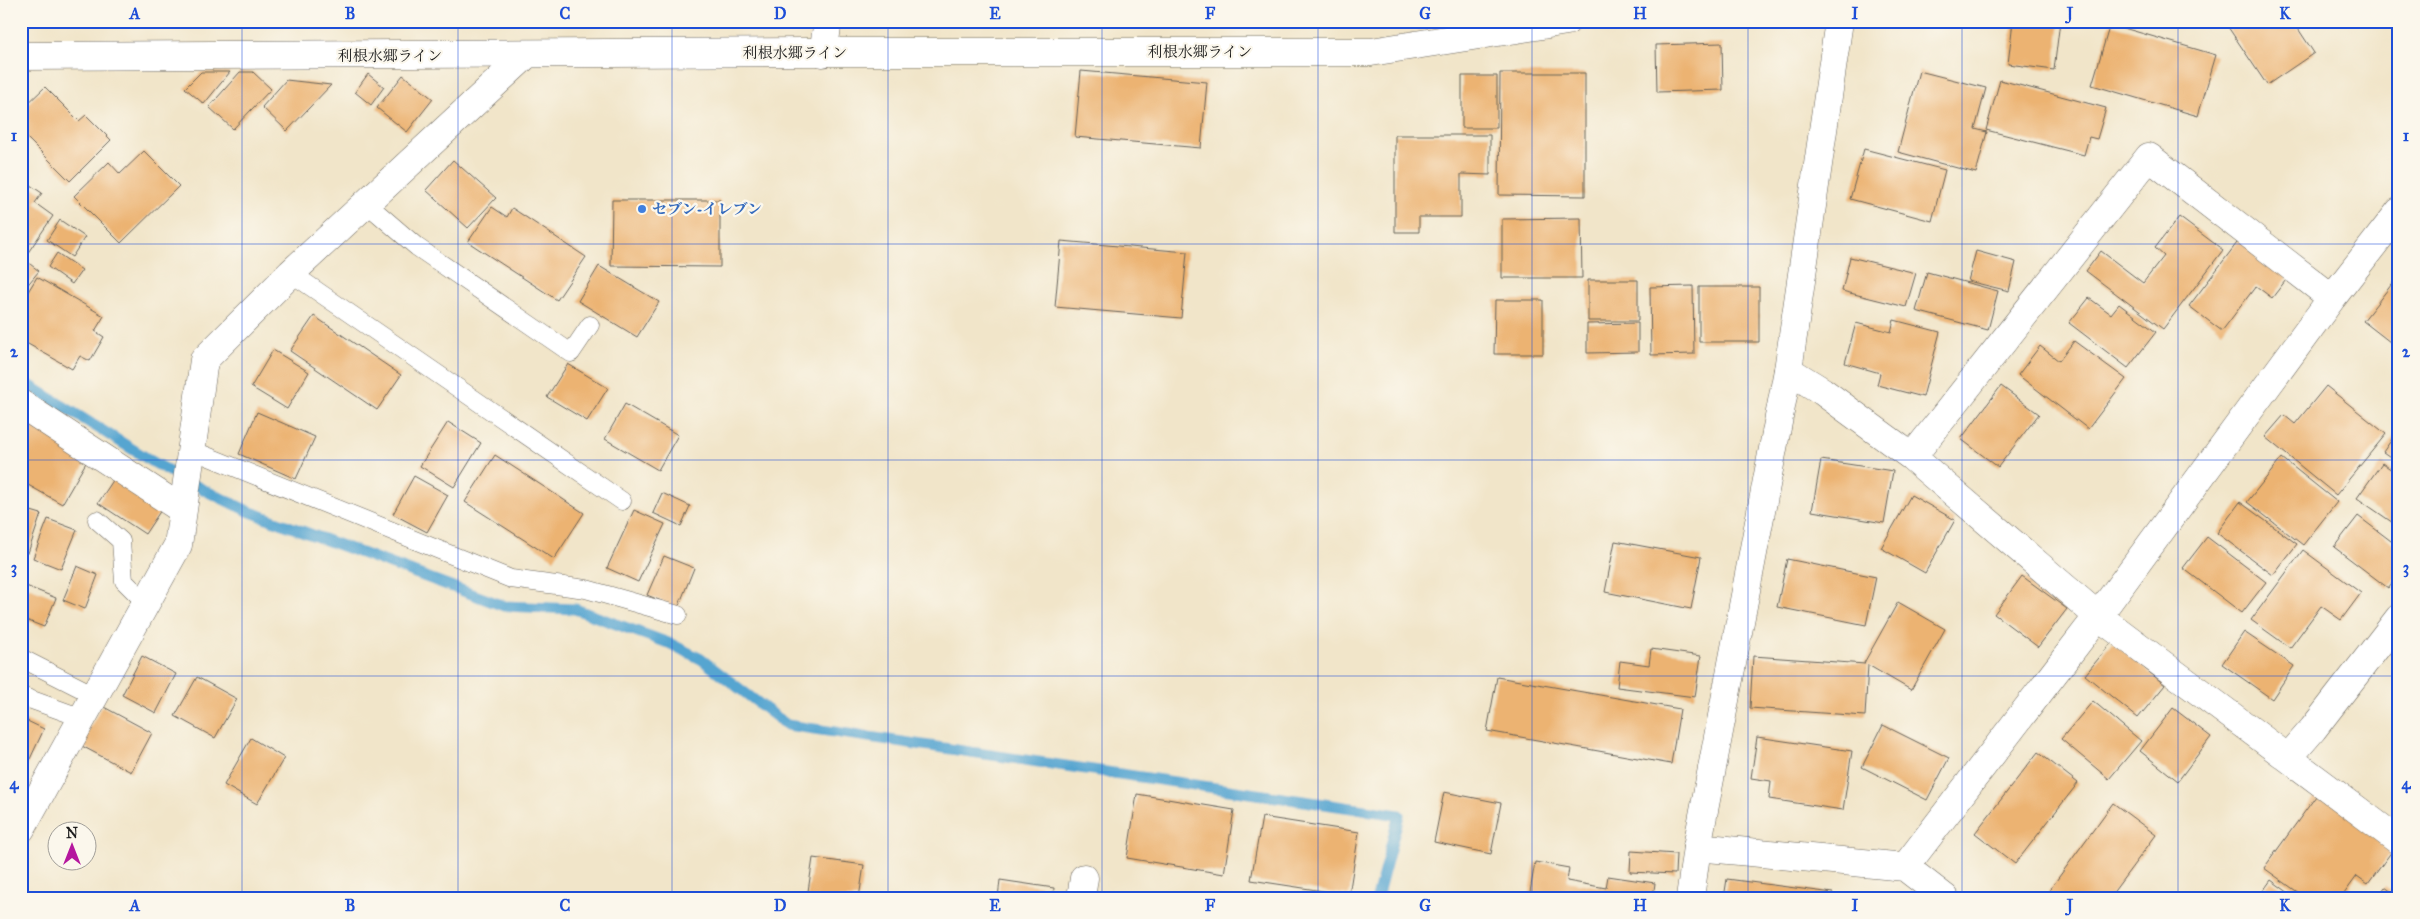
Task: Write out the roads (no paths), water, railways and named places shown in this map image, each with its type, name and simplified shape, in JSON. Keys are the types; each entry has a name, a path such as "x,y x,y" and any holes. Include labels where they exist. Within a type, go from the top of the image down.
{"main road":[{"path":"823,53 828,21"},
{"name":"利根水郷ライン","path":"21,56 1371,52 1567,21"},
{"path":"1690,898 1696,847 1788,370 1839,21"},
{"path":"21,829 88,707 148,604 178,545 204,360 291,273 526,55"},
{"path":"1912,457 2149,156 2332,298"},
{"path":"1905,867 2098,616 2332,298 2399,212"},
{"path":"1788,370 1822,391 1912,457 2098,616 2399,841"},
{"path":"21,404 185,502"},
{"path":"2288,758 2313,729 2399,618"},
{"path":"1696,847 1905,867 1945,898"}],"lane":[{"path":"366,203 417,247 571,354 590,325"},
{"path":"291,273 622,501"},
{"path":"192,455 511,579 586,589 678,615"},
{"path":"97,520 121,541 124,580 148,604"},
{"path":"21,658 88,707"},
{"path":"21,696 88,707"}],"waterway":[{"path":"21,380 153,462 202,489 248,511 504,606 575,609 671,644 701,659 787,725 1399,815 1377,898"}],"place":[{"name":"セブン-イレブン","path":"642,209"}]}
